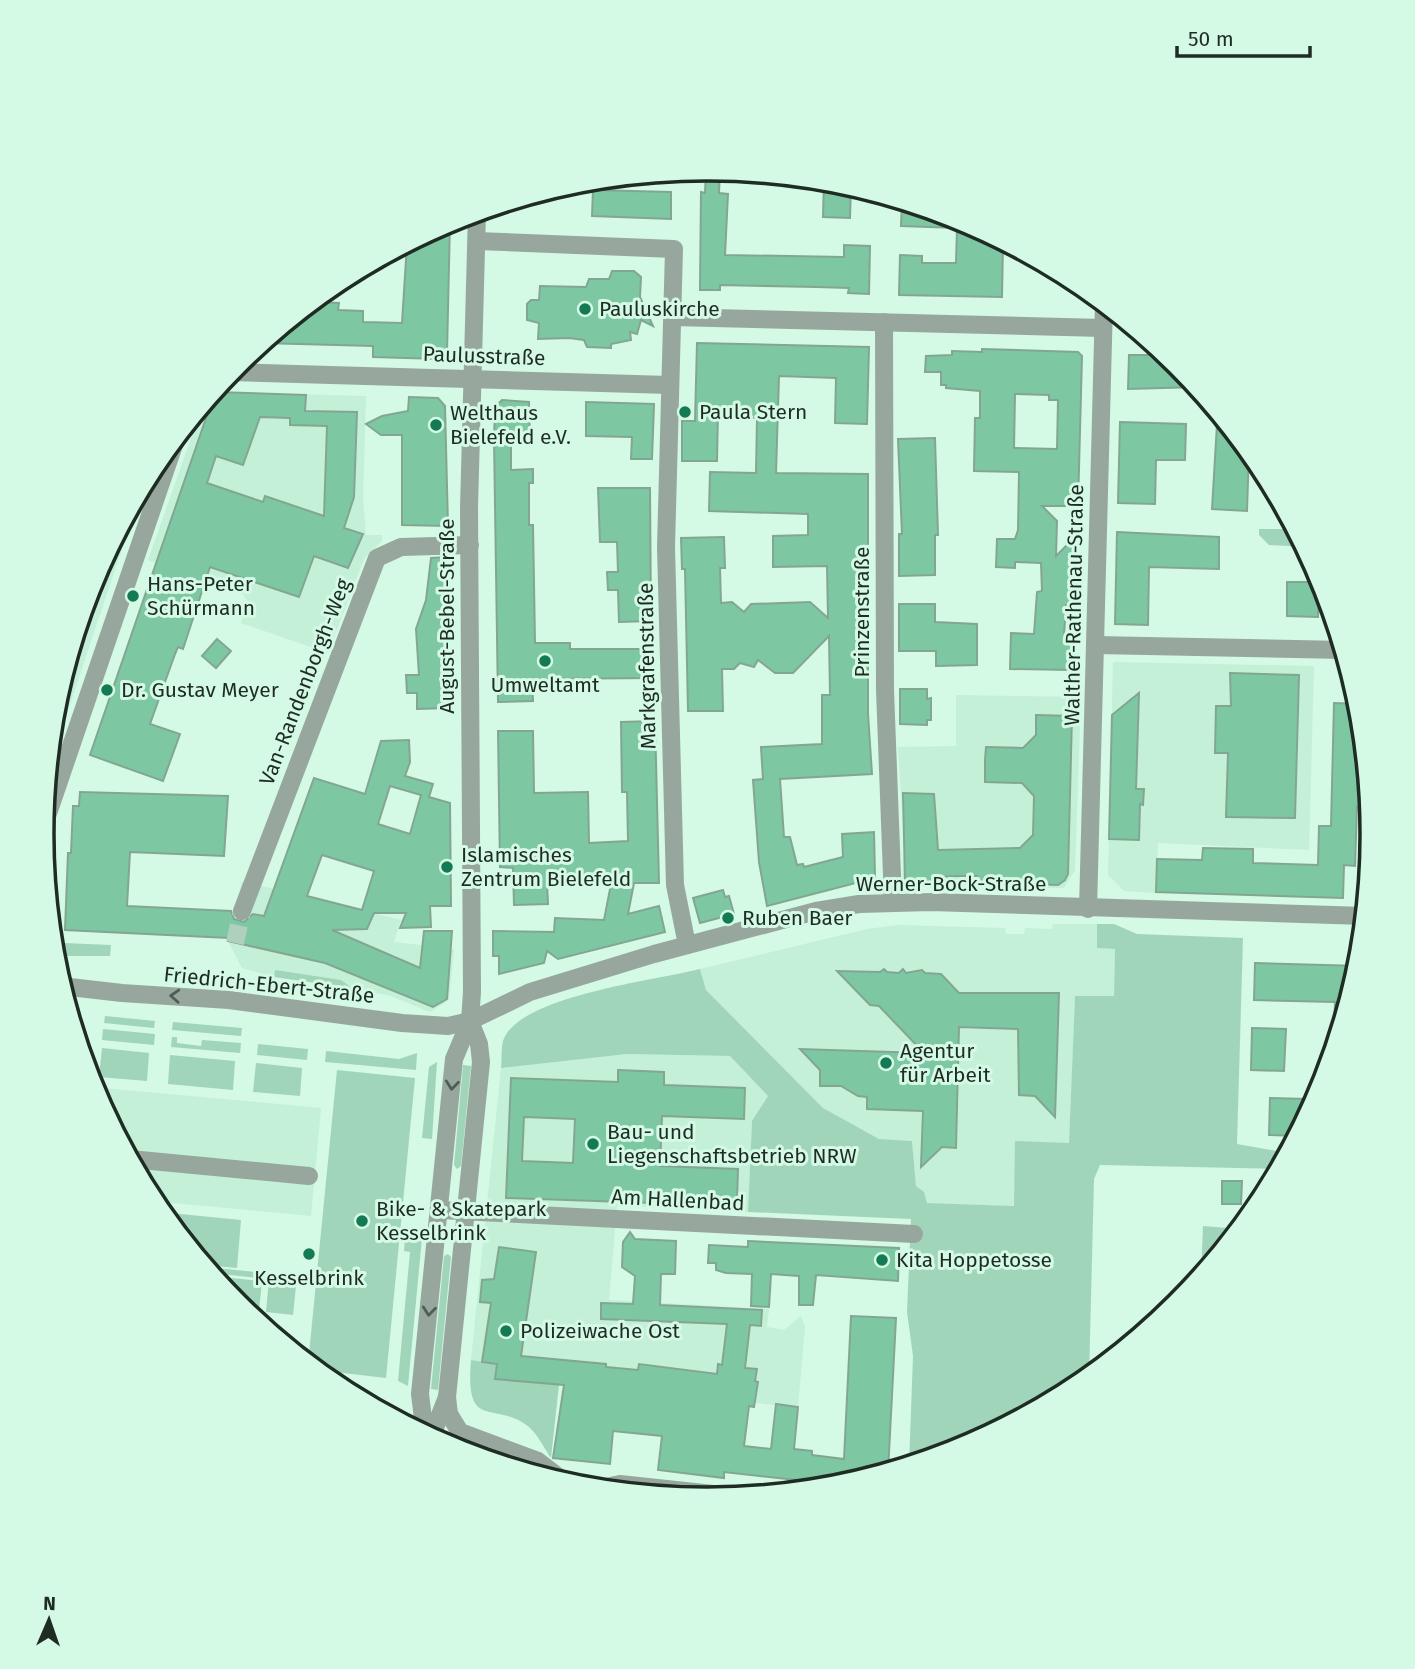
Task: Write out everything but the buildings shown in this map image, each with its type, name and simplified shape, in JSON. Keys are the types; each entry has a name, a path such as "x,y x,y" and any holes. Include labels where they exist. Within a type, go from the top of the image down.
{"street":[{"name":"August-Bebel-Straße","path":"435,1427 447,1397 481,1062 479,1044 470,1021 470,545 477,224"},
{"path":"477,241 674,249 669,385"},
{"name":"Walther-Rathenau-Straße","path":"1088,909 1104,315"},
{"path":"672,317 1103,328"},
{"name":"Prinzenstraße","path":"884,322 885,690 893,902"},
{"name":"Paulusstraße","path":"247,372 669,385"},
{"name":"Markgrafenstraße","path":"669,385 666,547 675,885 687,946"},
{"path":"56,789 165,470"},
{"name":"Van-Randenborgh-Weg","path":"242,911 377,558 401,547 470,545"},
{"path":"1096,645 1333,650"},
{"name":"Werner-Bock-Straße","path":"470,1021 530,992 816,911 893,902 1355,916"},
{"name":"Friedrich-Ebert-Straße","path":"73,987 229,999 426,1026 448,1026 470,1021"},
{"name":"August-Bebel-Straße","path":"424,1422 420,1394 454,1059 470,1021"},
{"path":"142,1160 309,1176"},
{"name":"Am Hallenbad","path":"439,1210 914,1234"},
{"path":"447,1397 449,1414 460,1432 538,1461 545,1467"}],"shaded area":[{"path":"227,392 366,396 363,498 366,535 382,535 382,541 364,559 328,653 241,623 247,600 241,592 148,560 193,432"},
{"path":"1259,529 1284,529 1293,546 1269,545 1259,535"},
{"path":"125,541 65,719 89,625"},
{"path":"1113,662 1314,666 1309,850 1158,843 1156,893 1124,891 1108,875"},
{"path":"956,695 1081,697 1075,870 1064,888 902,886 904,843 898,747 956,746"},
{"path":"242,881 401,920 394,942 454,949 449,1000 430,1012 388,995 274,977 242,968 228,941"},
{"path":"1053,924 1097,924 1097,948 1115,949 1114,996 1075,996 1069,1144 1014,1206 927,1203 916,1187 912,1141 879,1139 823,1108 706,990 700,969 867,929 898,925 1005,928 1006,934 1024,934 1025,928 1052,929"},
{"path":"1097,924 1114,924 1137,934 1243,938 1237,1144 1278,1151 1268,1169 1100,1165 1094,1179 1089,1364 1034,1400 996,1420 909,1455 913,1356 907,1312 911,1219 748,1212 752,1121 768,1096 730,1056 627,1054 501,1068 503,1041 514,1025 534,1012 591,992 700,969 706,990 823,1108 879,1139 912,1141 916,1186 924,1192 927,1203 1014,1206 1015,1141 1069,1143 1075,996 1114,996 1115,949 1097,948"},
{"path":"64,944 111,945 110,956 66,956"},
{"path":"275,970 341,980 352,988 274,977"},
{"path":"105,1016 155,1021 154,1028 104,1023"},
{"path":"173,1022 242,1028 241,1036 172,1030"},
{"path":"103,1029 155,1034 154,1045 102,1040"},
{"path":"172,1037 177,1037 177,1043 201,1046 202,1040 241,1043 240,1053 171,1047"},
{"path":"258,1044 308,1049 307,1060 257,1055"},
{"path":"102,1048 149,1053 147,1081 101,1077"},
{"path":"326,1051 399,1059 417,1053 416,1070 325,1062"},
{"path":"627,1054 730,1056 768,1096 752,1121 748,1212 617,1206 609,1300 769,1309 767,1327 784,1330 801,1316 805,1326 798,1407 495,1379 497,1364 471,1360 501,1068"},
{"path":"170,1055 235,1061 233,1090 168,1084"},
{"path":"437,1062 432,1139 422,1138 429,1067"},
{"path":"256,1063 302,1068 300,1096 253,1092"},
{"path":"463,1065 471,1066 461,1166 457,1169 454,1165"},
{"name":"Bike- & Skatepark Kesselbrink","path":"337,1070 415,1078 386,1378 337,1372 309,1352"},
{"path":"106,1088 321,1108 311,1216 168,1203 142,1161"},
{"path":"176,1214 241,1220 237,1268 217,1266"},
{"path":"1203,1226 1229,1228 1226,1232 1202,1262"},
{"path":"405,1237 422,1238 408,1386 398,1381 410,1252 404,1251"},
{"path":"448,1254 451,1257 438,1390 431,1389 444,1256"},
{"path":"219,1268 297,1276 293,1315 266,1312 269,1279 225,1274"},
{"path":"228,1278 262,1281 259,1309"},
{"path":"471,1360 497,1364 495,1379 559,1385 551,1458 529,1427 516,1419 477,1406 472,1397 470,1383"}],"tunnel":[{"path":"235,943 242,911"}],"place":[{"name":"Pauluskirche","path":"585,309"},
{"name":"Paula Stern","path":"685,412"},
{"name":"Welthaus Bielefeld e.V.","path":"436,425"},
{"name":"Hans-Peter Schürmann","path":"133,596"},
{"name":"Umweltamt","path":"545,661"},
{"name":"Dr. Gustav Meyer","path":"107,690"},
{"name":"Islamisches Zentrum Bielefeld","path":"447,867"},
{"name":"Ruben Baer","path":"728,918"},
{"name":"Agentur für Arbeit","path":"886,1063"},
{"name":"Bau- und Liegenschaftsbetrieb NRW","path":"593,1144"},
{"name":"Bike- & Skatepark Kesselbrink","path":"362,1221"},
{"name":"Kesselbrink","path":"309,1254"},
{"name":"Kita Hoppetosse","path":"882,1260"},
{"name":"Polizeiwache Ost","path":"506,1331"}]}
